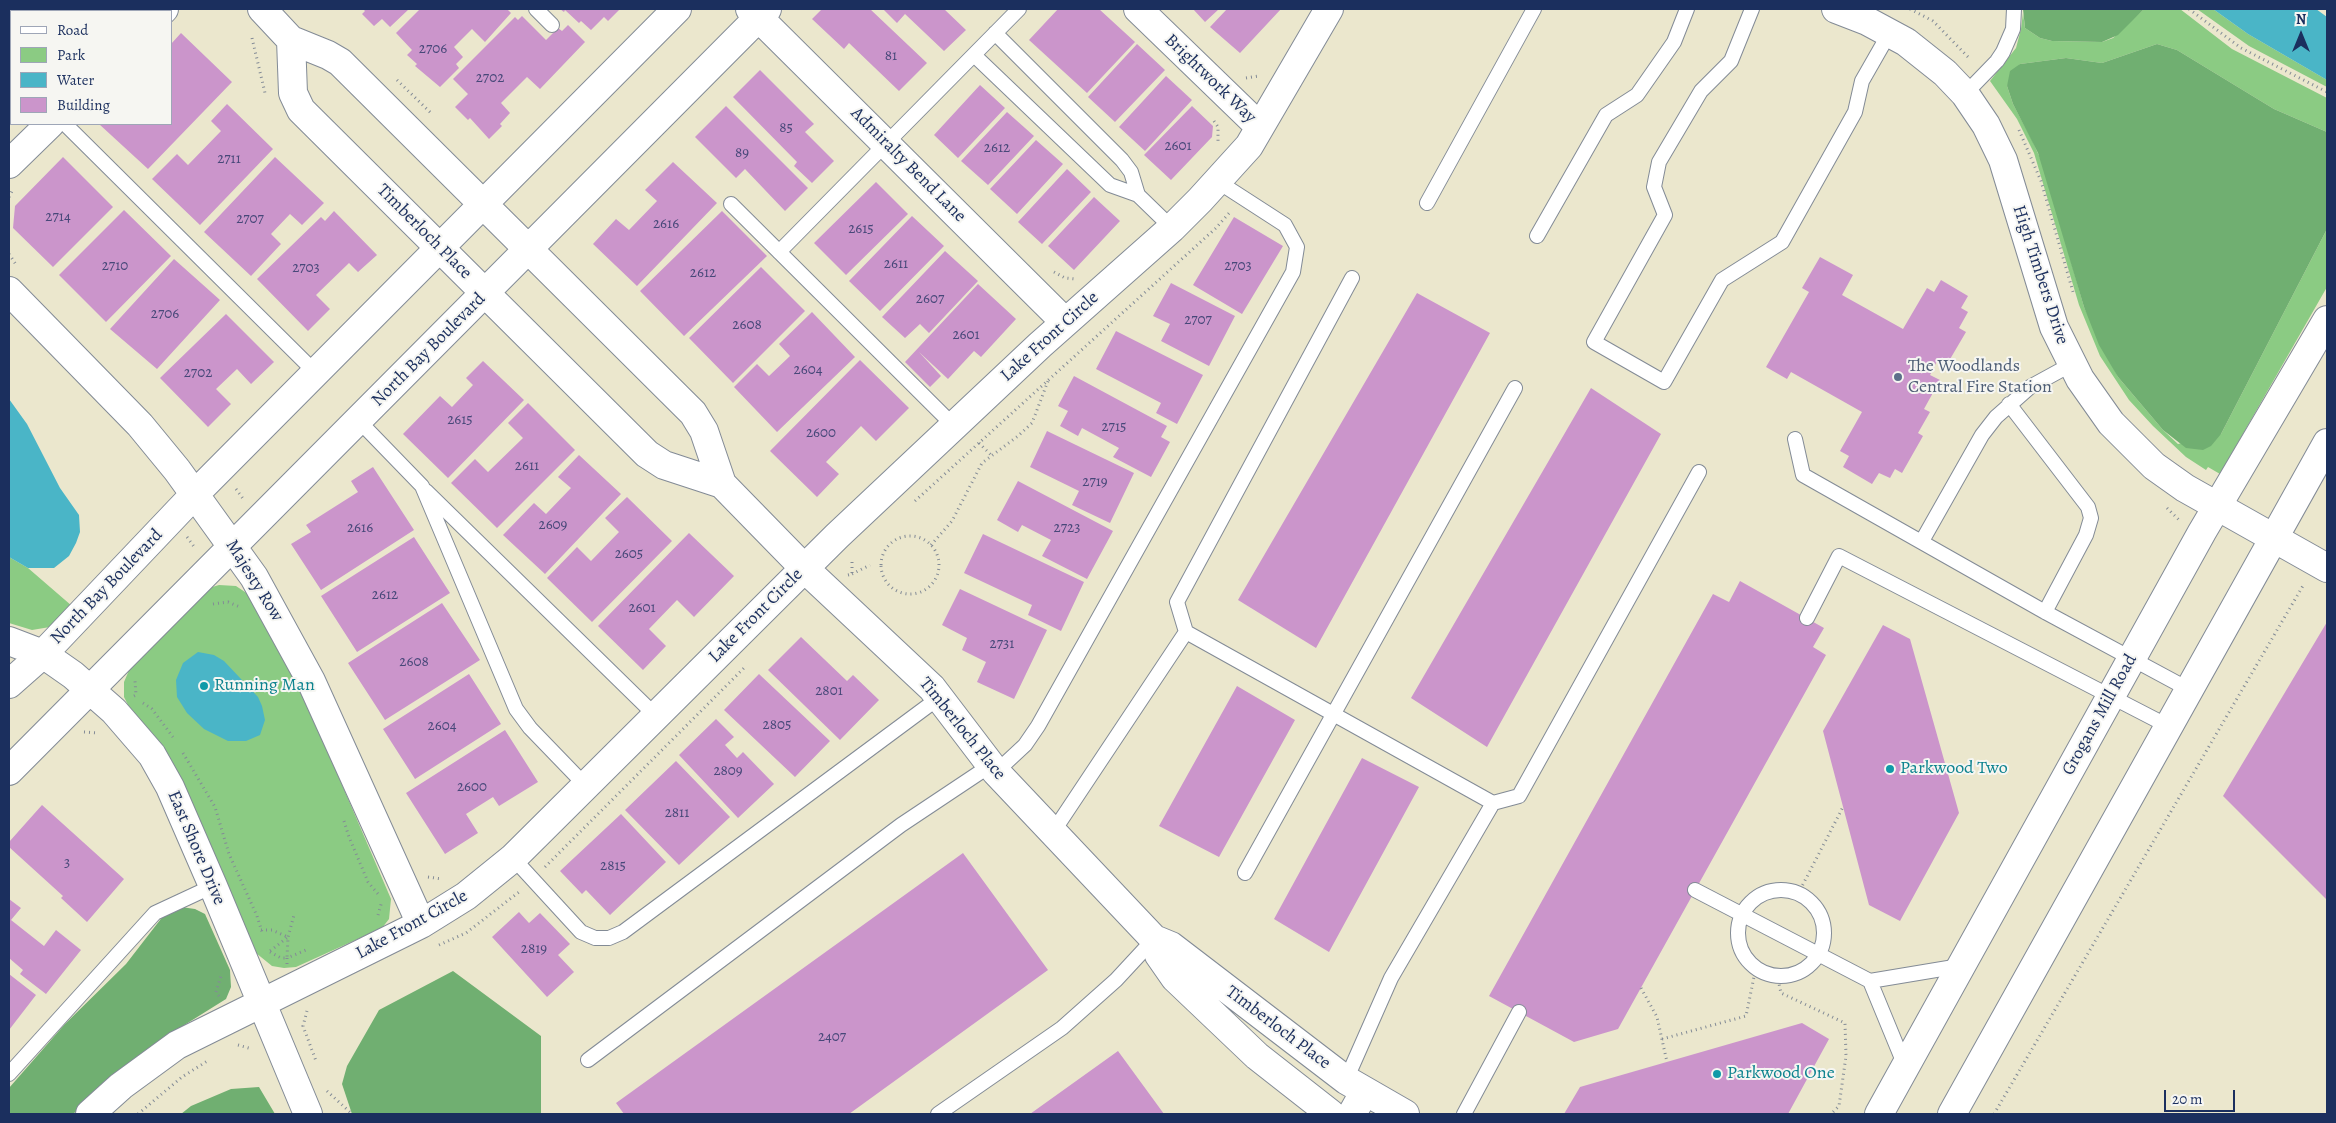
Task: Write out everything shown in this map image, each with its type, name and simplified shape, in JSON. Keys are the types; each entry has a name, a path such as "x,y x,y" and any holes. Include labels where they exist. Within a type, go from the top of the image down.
{"street":[{"name":"Timberloch Place","path":"262,9 291,40 340,62 698,418 722,484 804,568 940,697 994,769 1154,939 1170,946 1356,1086 1405,1114"},
{"name":"North Bay Boulevard","path":"9,684 43,654 195,494 317,374 677,9"},
{"name":"Brightwork Way","path":"1138,9 1260,128"},
{"name":"Lake Front Circle","path":"90,1114 121,1086 177,1044 421,924 466,896 513,858 804,568 953,425 1065,322 1172,228 1249,146 1329,9"},
{"name":"High Timbers Drive","path":"1836,9 1890,32 1931,60 1974,85 1986,125 2003,160 2041,290 2054,327 2072,364 2111,423 2135,449 2167,476 2321,564"},
{"name":"North Bay Boulevard","path":"9,770 529,250 759,12"},
{"name":"Admiralty Bend Lane","path":"759,12 886,143 1065,322"},
{"name":"Timberloch Place","path":"291,40 293,93 297,104 647,454 664,465 722,484"},
{"path":"9,164 49,125"},
{"name":"Majesty Row","path":"9,291 140,425 195,494 254,577 296,652 421,924"},
{"name":"Grogans Mill Road","path":"1879,1114 2217,506 2327,320"},
{"path":"1952,1114 2327,443"},
{"name":"East Shore Drive","path":"9,641 43,654 91,690 140,738 152,755 170,787 308,1114"},
{"name":"Timberloch Place","path":"1154,939 1159,955 1175,978 1257,1056 1328,1112"},
{"path":"1328,1112 1356,1086"},
{"path":"1352,1114 1356,1086"}],"lane":[{"path":"536,9 552,25"},
{"path":"779,252 1019,9"},
{"path":"1427,203 1534,9"},
{"path":"1537,236 1606,115 1637,95 1674,42 1687,9"},
{"path":"1752,9 1731,61 1701,91 1659,162 1654,187 1664,215 1594,342 1664,382 1722,280 1782,242 1855,112 1862,81 1890,32"},
{"path":"1974,85 1997,61 2008,42 2013,29 2014,9"},
{"path":"995,33 1122,160 1131,172 1138,195"},
{"path":"974,55 1110,184 1138,195 1172,228"},
{"path":"66,125 317,374"},
{"path":"588,1060 901,825 994,769 1025,746 1293,272 1297,247 1285,224 1217,181"},
{"path":"731,204 953,425"},
{"path":"1352,278 1177,602 1186,632 1493,803 1519,796 1699,472"},
{"path":"1922,541 1982,435 2009,404 2038,381 2072,364"},
{"path":"1245,873 1515,388"},
{"path":"2009,404 2088,507 2091,518 2086,535 2045,612"},
{"path":"359,421 422,486 656,716"},
{"path":"1795,439 1802,475 2045,612 2188,689"},
{"path":"422,486 516,709 535,735 586,786"},
{"path":"1807,618 1839,556 2168,726"},
{"path":"1053,832 1186,632"},
{"path":"513,858 581,932 595,938 609,938 623,932 940,697"},
{"path":"1356,1086 1391,978 1493,803"},
{"path":"9,1074 155,913 213,886"},
{"path":"1696,890 1870,981 1960,966"},
{"path":"1784,890 1798,894 1816,908 1822,919 1824,933 1819,954 1802,970 1792,974 1777,975 1756,967 1751,963 1740,946 1738,928 1743,913 1753,900 1769,892 1784,890"},
{"path":"938,1114 1062,1028 1116,980 1154,939"},
{"path":"1870,981 1905,1066"},
{"path":"1464,1114 1519,1012"}],"path":[{"path":"1910,9 1933,21 1950,37 1974,85"},
{"path":"2189,9 2241,48 2327,92"},
{"path":"1241,77 1256,77 1264,74"},
{"path":"2016,124 2041,181 2074,296"},
{"path":"931,545 948,528 977,469 991,455 1029,427 1037,413 1048,380"},
{"path":"980,443 991,455"},
{"path":"915,537 931,545 937,554 939,566 937,577 931,586 921,592 910,594 899,591 890,585 884,576 882,565 884,554 890,545 900,539 915,537"},
{"path":"1994,1114 2303,585 2321,564"},
{"path":"852,574 870,565"},
{"path":"209,606 228,602 243,610"},
{"path":"98,733 102,735"},
{"path":"1798,894 1843,807"},
{"path":"343,815 348,837 368,882 381,901"},
{"path":"287,958 288,937 294,915"},
{"path":"261,930 272,930 288,937"},
{"path":"270,952 288,937"},
{"path":"1662,1039 1746,1016 1756,967"},
{"path":"1777,975 1781,993 1845,1023 1845,1065 1839,1106 1832,1114"},
{"path":"1641,988 1657,1017 1667,1062"},
{"path":"234,1046 244,1045 251,1050 260,1042 290,1026 303,1026"},
{"path":"138,1114 182,1077 213,1057"}],"green space":[{"path":"9,9 81,9 10,10 9,80"},
{"path":"2023,9 2144,9 2118,35 2102,42 2052,41 2040,38 2025,28"},
{"path":"2144,9 2180,9 2232,49 2327,98 2327,132 2274,109 2177,50 2157,44 2102,63 2066,58 2020,64 2007,86 2013,104 2044,167 2084,307 2118,377 2163,430 2178,444 2221,434 2327,229 2327,287 2220,474 2208,467 2206,470 2186,457 2153,426 2129,400 2100,356 2079,305 2034,153 2017,119 1990,81 2016,48 2023,13 2025,28 2040,38 2052,41 2102,42 2113,38"},
{"path":"2197,9 2213,9 2248,34 2327,80 2327,87 2249,46"},
{"path":"2157,44 2177,50 2274,109 2327,132 2327,229 2221,434 2211,446 2203,450 2186,448 2163,430 2118,377 2099,345 2084,307 2038,153 2013,104 2007,86 2010,71 2020,64 2066,58 2102,63"},
{"path":"9,557 28,568 72,606 50,627 32,630 9,623"},
{"path":"219,585 236,586 251,596 298,682 391,899 389,919 382,928 296,967 272,966 256,953 184,785 163,749 128,705 124,697 124,682 130,668 209,588"},
{"path":"181,907 195,909 205,914 230,970 231,987 226,999 170,1034 121,1071 73,1114 9,1114 9,1088 65,1024 126,964 167,911"},
{"path":"453,971 541,1036 541,1114 352,1114 342,1084 347,1066 379,1010"},
{"path":"259,1087 275,1114 181,1114 191,1106 231,1089"}],"water":[{"path":"2213,9 2316,9 2327,17 2327,80 2248,34"},
{"path":"9,399 27,424 60,488 79,515 80,532 76,543 69,556 54,568 28,568 9,557"},
{"path":"198,652 214,655 224,661 258,697 265,720 260,735 246,741 228,741 204,729 187,713 177,697 176,680 183,663"}],"building":[{"path":"363,9 409,9 390,27 382,19 374,26 362,14 365,11"},
{"path":"420,9 507,9 511,13 485,42 472,29 454,47 463,57 456,64 459,68 440,87 415,66 417,64 407,55 412,50 396,33"},
{"path":"560,9 620,9 608,21 604,17 591,30 581,21 579,23 565,10 564,12"},
{"path":"822,9 870,9 927,63 899,91 849,43 844,49 812,19"},
{"path":"883,9 944,9 966,30 944,51 905,14 897,23"},
{"path":"1058,9 1099,9 1135,42 1087,93 1029,40"},
{"path":"1193,9 1219,9 1205,22"},
{"path":"1227,9 1281,9 1240,53 1210,27"},
{"path":"522,16 546,40 558,28 562,31 568,25 585,42 540,89 527,77 501,103 510,113 500,124 502,126 489,139 470,118 468,120 455,107 468,94 453,79 515,17 518,20"},
{"path":"181,33 232,82 148,169 100,125 172,125 172,43"},
{"path":"1137,44 1165,70 1115,122 1088,97"},
{"path":"760,70 814,124 805,132 834,161 812,183 794,166 797,162 733,97"},
{"path":"1166,76 1192,100 1145,151 1119,127"},
{"path":"980,85 1005,108 958,158 934,135"},
{"path":"227,104 273,149 200,225 152,179 177,154 188,165 221,131 211,121"},
{"path":"726,106 808,188 785,211 745,169 736,178 695,137"},
{"path":"1192,106 1213,126 1212,137 1171,180 1144,155"},
{"path":"1007,112 1034,136 988,185 961,161"},
{"path":"1036,140 1063,164 1017,214 990,189"},
{"path":"63,157 113,207 53,267 13,228 15,206"},
{"path":"275,157 324,203 302,225 290,214 271,234 281,244 251,276 204,232"},
{"path":"673,162 717,203 637,286 593,244 616,219 629,230 657,201 645,190"},
{"path":"1067,169 1091,192 1042,244 1018,222"},
{"path":"876,182 908,214 846,275 814,243"},
{"path":"1094,197 1120,221 1074,270 1048,246"},
{"path":"124,210 171,256 106,322 59,275"},
{"path":"334,211 377,255 358,272 349,263 316,295 330,309 308,331 257,279 321,217 325,221"},
{"path":"722,211 767,256 684,336 640,291"},
{"path":"912,216 944,246 880,311 849,281"},
{"path":"1234,217 1283,246 1242,314 1193,285"},
{"path":"945,251 978,281 929,333 920,324 905,338 882,317"},
{"path":"1820,257 1853,275 1842,295 1903,329 1927,288 1934,292 1941,280 1968,296 1961,308 1968,312 1959,328 1966,332 1946,366 1937,361 1930,375 1940,380 1924,409 1930,412 1918,433 1923,436 1902,473 1895,469 1890,478 1879,473 1872,484 1843,467 1849,456 1840,451 1862,412 1791,372 1787,379 1766,367 1809,292 1802,288"},
{"path":"174,259 220,300 157,369 110,329"},
{"path":"761,267 805,311 733,383 689,338"},
{"path":"1171,283 1235,316 1209,366 1161,341 1170,324 1153,316"},
{"path":"978,284 1016,319 981,357 974,351 948,379 919,352 941,376 930,387 905,362"},
{"path":"1417,293 1490,333 1316,648 1238,600"},
{"path":"812,312 855,357 777,432 734,387 757,364 769,376 790,356 779,344"},
{"path":"226,314 274,362 251,384 237,369 216,389 231,404 208,427 160,378"},
{"path":"1116,331 1203,375 1177,424 1156,413 1161,403 1096,369"},
{"path":"860,360 909,408 876,441 861,426 826,462 839,474 817,497 770,451"},
{"path":"483,361 524,400 448,478 403,434 440,396 452,407 473,385 466,378"},
{"path":"1074,376 1167,426 1161,437 1170,442 1151,477 1113,457 1119,448 1082,428 1078,436 1060,426 1068,411 1058,406"},
{"path":"1591,388 1661,434 1487,747 1411,698"},
{"path":"528,403 575,450 497,528 451,483 475,459 488,472 523,438 508,423"},
{"path":"1047,431 1134,473 1110,523 1072,505 1079,491 1030,467"},
{"path":"579,455 621,494 545,574 503,535 534,503 546,514 571,488 558,477"},
{"path":"373,467 414,530 321,590 291,544 311,532 306,525 358,492 351,481"},
{"path":"1018,481 1113,531 1087,579 1042,556 1051,540 1022,525 1018,532 997,520"},
{"path":"627,497 672,541 592,622 547,578 577,547 591,561 619,532 605,518"},
{"path":"689,533 734,576 694,617 677,600 649,629 666,646 643,670 598,626"},
{"path":"983,534 1084,582 1061,631 1028,615 1032,605 964,573"},
{"path":"414,537 450,593 357,652 321,596"},
{"path":"1740,581 1824,628 1813,647 1826,655 1618,1029 1574,1042 1489,996 1713,594 1729,602"},
{"path":"960,589 1047,630 1014,699 977,682 986,662 962,650 967,638 942,625"},
{"path":"442,603 480,660 385,720 348,663"},
{"path":"2327,622 2327,900 2223,796"},
{"name":"Parkwood Two","path":"1883,625 1910,639 1959,813 1900,921 1869,905 1823,731"},
{"path":"801,637 847,681 853,675 879,700 840,740 768,670"},
{"path":"469,674 501,724 415,779 383,729"},
{"path":"759,674 830,741 795,777 724,710"},
{"path":"1237,686 1295,720 1219,857 1159,826"},
{"path":"716,719 734,737 725,745 737,758 743,752 774,784 738,818 679,755"},
{"path":"505,730 538,782 499,806 493,797 466,814 478,833 445,854 406,793"},
{"path":"1362,758 1419,787 1329,952 1274,919"},
{"path":"676,761 730,817 679,865 625,810"},
{"path":"42,805 124,879 87,922 61,898 63,896 9,847 9,842"},
{"path":"621,814 666,862 610,915 586,890 582,894 560,871"},
{"path":"963,853 1048,970 849,1114 624,1114 616,1103"},
{"path":"9,899 21,908 11,920 44,946 56,930 81,950 46,994 20,974 23,970 9,958"},
{"path":"519,912 529,923 540,913 570,944 558,955 574,972 547,997 492,937"},
{"path":"9,974 36,995 9,1030"},
{"name":"Parkwood One","path":"1802,1023 1829,1039 1788,1114 1564,1114 1580,1087"},
{"path":"1118,1051 1164,1114 1030,1114"}],"place":[{"name":"The Woodlands Central Fire Station","path":"1898,377"},
{"name":"Running Man","path":"204,686"},
{"name":"Parkwood Two","path":"1890,769"},
{"name":"Parkwood One","path":"1717,1074"}]}
